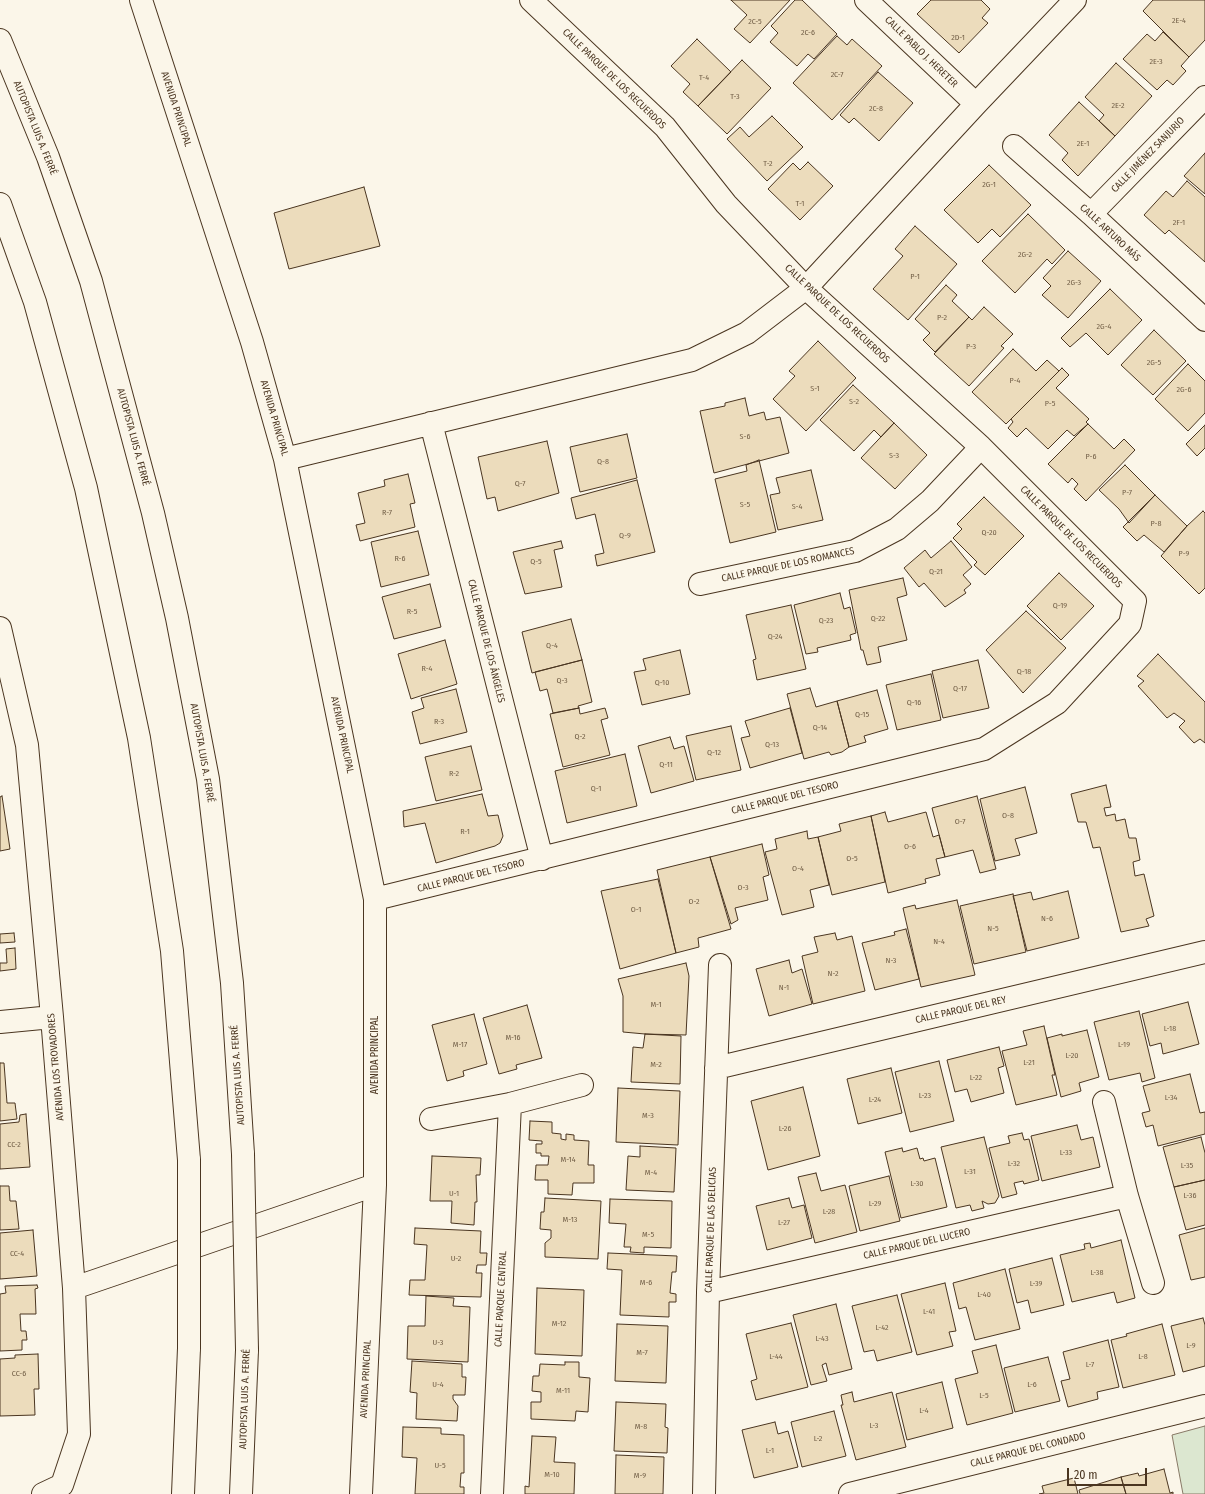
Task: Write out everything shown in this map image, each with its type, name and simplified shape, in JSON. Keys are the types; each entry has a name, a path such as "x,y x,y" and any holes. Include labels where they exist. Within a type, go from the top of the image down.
{"main road":[{"name":"AVENIDA PRINCIPAL","path":"141,0 252,342 285,459 375,899 375,1185 361,1494"},
{"name":"CALLE PARQUE DE LOS RECUERDOS","path":"531,0 665,127 726,204 806,288 981,447 1135,601"},
{"name":"CALLE PABLO J. HERETER","path":"867,0 976,104"},
{"path":"285,459 692,360 747,332 806,288 976,104 1075,0"},
{"name":"AUTOPISTA LUIS A. FERRÉ","path":"0,40 48,157 91,280 153,512 177,618 208,780 232,983 243,1154 247,1350 241,1494"},
{"name":"CALLE JIMÉNEZ SANJURJO","path":"1091,214 1205,97"},
{"name":"CALLE ARTURO MÁS","path":"1014,146 1091,214 1205,320"},
{"path":"0,204 35,302 86,488 139,738 172,950 189,1160 189,1348 183,1494"},
{"name":"CALLE PARQUE DE LOS ÁNGELES","path":"431,423 542,859"},
{"name":"CALLE PARQUE DE LOS ROMANCES","path":"700,584 855,551 896,529 930,501 981,447"},
{"name":"CALLE PARQUE DEL TESORO","path":"375,899 984,749 1057,703 1130,624 1135,601"},
{"name":"AVENIDA LOS TROVADORES","path":"0,628 27,745 52,1017 74,1288 79,1434 62,1485 43,1494"},
{"name":"CALLE PARQUE DEL REY","path":"716,1068 1205,952"},
{"name":"CALLE PARQUE DE LAS DELICIAS","path":"704,1494 708,1292 720,965"},
{"path":"0,1022 52,1017"},
{"path":"431,1118 510,1104 582,1084"},
{"path":"1104,1102 1127,1196 1153,1283"},
{"name":"CALLE PARQUE CENTRAL","path":"492,1494 510,1104"},
{"path":"74,1288 375,1185"},
{"name":"CALLE PARQUE DEL LUCERO","path":"708,1292 1127,1196"},
{"name":"CALLE PARQUE DEL CONDADO","path":"850,1494 1205,1406"}],"green space":[{"path":"1205,1426 1205,1494 1183,1494 1172,1435"}],"building":[{"path":"731,0 790,0 750,43 734,29 747,15"},
{"path":"795,0 802,0 837,34 814,59 808,54 797,66 770,42 778,33 771,26"},
{"path":"931,0 981,0 990,9 982,18 988,23 959,53 917,14"},
{"path":"1153,0 1205,0 1205,40 1189,57 1143,11"},
{"path":"1163,32 1189,57 1181,66 1186,71 1173,85 1167,80 1157,90 1123,59 1147,34 1155,41"},
{"path":"837,36 847,45 852,39 882,66 832,120 793,83"},
{"path":"697,39 731,72 698,106 683,92 690,84 671,66"},
{"path":"742,60 771,88 727,134 698,106"},
{"path":"1116,63 1152,96 1115,136 1099,121 1104,115 1085,97"},
{"path":"878,72 913,103 879,141 854,118 849,123 840,115"},
{"path":"1079,102 1115,136 1078,176 1062,160 1068,153 1049,135"},
{"path":"772,116 803,147 767,181 727,139 740,127 749,137"},
{"path":"1205,153 1205,194 1184,176"},
{"path":"808,162 833,186 800,220 768,189 793,163 800,170"},
{"path":"989,165 1031,205 1000,237 992,229 978,243 944,210"},
{"path":"1187,181 1205,197 1205,262 1169,230 1165,234 1144,215 1166,191 1173,197"},
{"path":"364,187 380,246 289,269 274,213"},
{"path":"1028,214 1065,250 1052,264 1047,259 1015,293 982,261"},
{"path":"915,226 957,264 908,320 873,289 903,256 895,249"},
{"path":"1068,251 1101,281 1068,318 1042,295 1051,286 1043,278"},
{"path":"946,285 957,295 952,301 969,317 935,352 923,340 930,333 915,319"},
{"path":"1110,289 1142,320 1108,355 1086,333 1070,347 1061,338"},
{"path":"984,307 1013,334 1001,346 1004,348 969,386 934,354 969,317 972,320"},
{"path":"1154,330 1186,361 1153,395 1121,365"},
{"path":"818,341 856,378 806,431 773,399 795,376 789,371"},
{"path":"1013,349 1036,371 1047,360 1059,371 1006,424 972,392"},
{"path":"1188,364 1205,381 1205,413 1188,431 1155,399"},
{"path":"1062,368 1069,375 1056,388 1089,419 1086,422 1088,424 1074,436 1067,430 1048,449 1026,428 1017,437 1008,428 1013,422 1011,419"},
{"path":"853,385 894,423 881,437 874,430 854,451 820,420"},
{"path":"745,398 749,416 764,412 766,420 780,417 789,453 714,473 700,411 725,406 725,403"},
{"path":"894,423 927,455 895,489 861,458"},
{"path":"1088,424 1114,449 1124,439 1135,450 1086,501 1074,489 1078,484 1072,478 1068,483 1048,464"},
{"path":"1205,425 1205,448 1197,456 1186,444"},
{"path":"627,434 637,478 580,492 570,447"},
{"path":"547,441 559,493 498,511 495,497 487,499 478,457"},
{"path":"759,460 776,532 730,543 715,479 747,471 746,465"},
{"path":"1125,465 1155,495 1129,523 1119,509 1099,490"},
{"path":"811,470 823,520 778,530 770,495 780,493 776,478"},
{"path":"408,474 415,503 410,504 415,527 360,541 356,525 365,523 358,493 385,486 384,480"},
{"path":"637,480 655,552 597,566 595,555 604,553 595,514 576,519 571,498"},
{"path":"1155,495 1187,526 1164,552 1144,535 1137,541 1123,527"},
{"path":"984,497 1024,536 985,575 974,565 977,562 953,538 962,529 957,524"},
{"path":"1203,511 1205,513 1205,588 1199,594 1161,556 1187,526"},
{"path":"418,531 429,575 381,587 371,542"},
{"path":"561,541 563,548 554,550 562,587 525,594 513,552"},
{"path":"951,541 972,567 963,575 971,584 964,590 966,593 945,607 924,583 919,587 904,568 925,550 931,558"},
{"path":"1059,573 1094,606 1061,640 1027,606"},
{"path":"903,578 907,595 897,598 907,640 878,647 881,662 867,665 863,650 861,650 849,590"},
{"path":"430,584 441,627 394,639 382,597"},
{"path":"840,593 844,609 850,607 856,633 850,635 851,640 817,648 818,652 806,654 794,605"},
{"path":"791,605 806,669 757,680 753,660 756,659 746,615"},
{"path":"1026,611 1066,648 1023,693 986,650"},
{"path":"571,619 582,660 532,673 522,632"},
{"path":"445,640 457,684 411,699 398,654"},
{"path":"680,650 690,694 642,705 634,672 646,670 643,659"},
{"path":"1158,654 1205,702 1205,743 1200,739 1194,743 1179,727 1185,721 1174,713 1167,718 1138,686 1144,681 1137,676"},
{"path":"582,660 592,702 578,706 579,708 553,713 547,689 540,691 535,672"},
{"path":"978,660 989,708 943,718 932,671"},
{"path":"931,674 941,720 897,730 886,685"},
{"path":"810,688 816,707 837,701 849,747 842,752 831,755 829,752 804,759 787,694"},
{"path":"456,689 467,732 420,744 412,712 424,708 421,698"},
{"path":"877,690 888,729 864,736 866,742 849,747 837,701"},
{"path":"579,708 580,714 605,708 608,718 601,720 610,755 563,767 550,714"},
{"path":"790,708 802,753 750,768 741,738 750,736 745,721"},
{"path":"731,726 741,770 696,780 686,736"},
{"path":"670,737 674,749 684,746 694,781 651,793 638,746"},
{"path":"471,746 482,790 436,801 425,757"},
{"path":"625,754 637,806 567,823 555,771"},
{"path":"1106,785 1111,807 1104,808 1106,816 1115,814 1116,821 1125,819 1129,838 1136,838 1140,860 1133,862 1135,876 1144,874 1154,916 1146,919 1149,926 1121,932 1100,847 1093,848 1086,822 1078,822 1071,794"},
{"path":"1025,787 1037,833 1015,839 1020,855 995,861 980,799"},
{"path":"482,794 488,816 498,815 503,836 500,843 495,846 436,863 425,823 404,827 403,811"},
{"path":"2,796 10,849 0,851 0,797"},
{"path":"977,796 996,869 980,873 973,850 945,857 932,808"},
{"path":"885,812 888,822 926,812 933,837 939,835 945,857 936,859 940,875 925,879 926,883 888,893 871,816"},
{"path":"871,816 885,882 832,895 818,837 841,831 839,824"},
{"path":"807,831 808,839 818,837 829,885 810,890 814,907 782,915 765,852 777,849 775,839"},
{"path":"762,844 769,875 763,877 768,900 735,908 738,920 731,924 710,857"},
{"path":"710,857 731,929 698,938 699,947 676,953 657,870"},
{"path":"658,879 676,953 620,969 601,891"},
{"path":"1068,891 1079,938 1027,951 1013,896 1031,892 1033,900"},
{"path":"1013,894 1026,952 974,964 960,906"},
{"path":"957,900 975,975 921,987 903,908 915,905 916,909"},
{"path":"906,929 919,979 875,990 862,943 895,935 894,932"},
{"path":"14,933 15,942 0,943 0,934"},
{"path":"835,933 837,940 852,936 865,991 813,1004 802,956 818,952 814,937"},
{"path":"15,948 16,969 0,971 0,963 7,963 6,949"},
{"path":"789,960 792,973 802,969 812,1004 769,1016 756,969"},
{"path":"686,963 689,976 686,1035 623,1032 623,996 618,979"},
{"path":"1188,1002 1199,1044 1163,1054 1161,1043 1150,1046 1142,1014"},
{"path":"527,1005 542,1058 516,1065 517,1069 499,1074 483,1018"},
{"path":"1139,1011 1155,1078 1142,1082 1140,1073 1109,1080 1094,1022"},
{"path":"474,1014 487,1064 463,1071 464,1076 447,1081 432,1025"},
{"path":"1044,1026 1055,1075 1052,1075 1057,1095 1016,1105 1002,1051 1027,1045 1023,1031"},
{"path":"1087,1030 1099,1077 1079,1083 1081,1091 1061,1097 1047,1038"},
{"path":"645,1034 681,1036 680,1084 631,1082 633,1047 643,1048"},
{"path":"999,1047 1004,1066 998,1068 1004,1093 971,1102 967,1089 955,1092 947,1060"},
{"path":"939,1061 954,1121 910,1132 895,1072"},
{"path":"0,1063 4,1063 7,1103 15,1103 17,1119 0,1121"},
{"path":"891,1068 902,1113 858,1124 847,1079"},
{"path":"1190,1074 1200,1113 1205,1112 1205,1134 1158,1146 1153,1125 1146,1127 1142,1113 1150,1111 1143,1086"},
{"path":"803,1087 820,1156 768,1170 751,1101"},
{"path":"618,1088 680,1091 678,1145 616,1142"},
{"path":"26,1114 30,1167 0,1169 0,1124 19,1122 20,1115"},
{"path":"530,1121 552,1122 552,1133 561,1134 561,1139 566,1140 566,1134 574,1135 574,1140 589,1141 588,1165 594,1165 594,1183 573,1183 572,1195 548,1194 548,1180 535,1180 536,1165 548,1165 549,1156 541,1156 541,1153 536,1153 536,1144 542,1144 542,1141 529,1140"},
{"path":"1077,1125 1081,1140 1093,1137 1100,1167 1042,1181 1031,1136"},
{"path":"1022,1133 1024,1140 1029,1139 1039,1180 1024,1184 1023,1181 1014,1183 1017,1194 1002,1198 989,1148 1010,1143 1008,1136"},
{"path":"984,1137 999,1196 995,1203 988,1204 982,1201 984,1208 972,1211 970,1205 956,1208 941,1147"},
{"path":"1201,1137 1205,1153 1205,1180 1174,1187 1163,1147"},
{"path":"640,1146 676,1148 674,1192 626,1190 628,1156 640,1157"},
{"path":"902,1148 903,1152 917,1148 920,1159 923,1158 924,1161 935,1158 947,1207 901,1218 885,1152"},
{"path":"432,1156 481,1158 480,1175 476,1175 477,1202 475,1202 474,1225 451,1223 452,1201 430,1201"},
{"path":"816,1173 821,1191 845,1185 857,1232 815,1243 798,1177"},
{"path":"889,1176 900,1221 860,1231 849,1186"},
{"path":"1205,1180 1205,1225 1186,1230 1174,1187"},
{"path":"0,1186 9,1186 10,1201 16,1201 19,1229 0,1230"},
{"path":"545,1198 601,1201 598,1259 545,1257 545,1243 551,1238 551,1230 540,1229 541,1212 544,1212"},
{"path":"789,1198 792,1208 804,1205 812,1238 767,1250 756,1206"},
{"path":"610,1199 672,1201 671,1248 644,1247 644,1253 630,1252 631,1247 624,1247 626,1224 609,1223"},
{"path":"415,1228 481,1231 480,1253 487,1253 486,1265 477,1265 476,1273 482,1273 481,1297 409,1295 410,1280 425,1280 427,1245 414,1244"},
{"path":"1205,1228 1205,1277 1191,1280 1179,1235"},
{"path":"33,1230 37,1276 0,1279 0,1233"},
{"path":"1121,1240 1135,1298 1117,1303 1114,1292 1072,1302 1060,1255 1085,1249 1084,1244 1090,1243 1091,1248"},
{"path":"608,1253 677,1256 676,1272 672,1272 670,1293 676,1294 676,1302 669,1302 669,1317 620,1315 622,1270 607,1269"},
{"path":"1052,1258 1064,1305 1031,1313 1028,1300 1017,1303 1009,1269"},
{"path":"1005,1269 1020,1329 975,1340 966,1307 959,1309 953,1283"},
{"path":"945,1283 956,1331 949,1332 953,1346 917,1355 901,1294"},
{"path":"37,1285 38,1288 35,1289 36,1314 20,1314 21,1331 26,1331 27,1340 22,1340 22,1350 0,1351 0,1294 6,1293 5,1286"},
{"path":"537,1288 584,1290 582,1356 535,1354"},
{"path":"897,1295 912,1352 877,1361 874,1350 864,1352 852,1306"},
{"path":"426,1296 454,1298 453,1306 470,1307 468,1362 407,1359 408,1326 425,1326"},
{"path":"836,1304 852,1369 829,1375 826,1363 822,1365 827,1381 811,1385 793,1315"},
{"path":"1203,1318 1205,1325 1205,1366 1183,1372 1171,1326"},
{"path":"791,1323 808,1387 756,1400 751,1381 757,1379 746,1334"},
{"path":"617,1324 668,1326 666,1383 615,1381"},
{"path":"1162,1324 1175,1375 1123,1388 1111,1340 1127,1336 1126,1334"},
{"path":"1108,1340 1119,1387 1097,1392 1098,1399 1068,1407 1061,1381 1070,1379 1063,1352"},
{"path":"996,1345 1013,1413 967,1425 955,1379 978,1373 972,1351"},
{"path":"38,1354 39,1389 34,1389 35,1415 0,1416 0,1359 15,1358 15,1355"},
{"path":"1048,1357 1060,1401 1015,1412 1004,1368"},
{"path":"412,1361 462,1364 462,1377 466,1377 465,1395 453,1395 453,1399 458,1406 457,1421 416,1419 417,1393 410,1392"},
{"path":"565,1362 579,1362 579,1377 590,1378 588,1412 576,1411 575,1421 531,1419 531,1402 541,1402 541,1392 532,1391 533,1376 539,1376 540,1364 565,1365"},
{"path":"942,1382 953,1428 907,1440 896,1394"},
{"path":"852,1392 854,1402 892,1392 906,1447 856,1460 841,1405 843,1405 841,1395"},
{"path":"616,1402 666,1404 665,1427 668,1428 667,1453 614,1451"},
{"path":"834,1411 846,1456 802,1467 791,1422"},
{"path":"775,1422 778,1434 788,1431 798,1467 754,1478 742,1430"},
{"path":"403,1427 441,1428 441,1434 464,1435 464,1473 461,1473 460,1487 464,1487 464,1494 415,1494 417,1458 402,1457"},
{"path":"532,1436 556,1437 554,1462 575,1463 574,1494 525,1494 525,1486 529,1487"},
{"path":"616,1455 664,1457 663,1494 615,1494"},
{"path":"1164,1469 1170,1493 1173,1492 1173,1494 1126,1494 1121,1477 1138,1473 1139,1476"},
{"path":"1121,1477 1126,1494 1080,1494 1079,1490"},
{"path":"1074,1478 1078,1494 1039,1494 1044,1493 1042,1486"}]}
